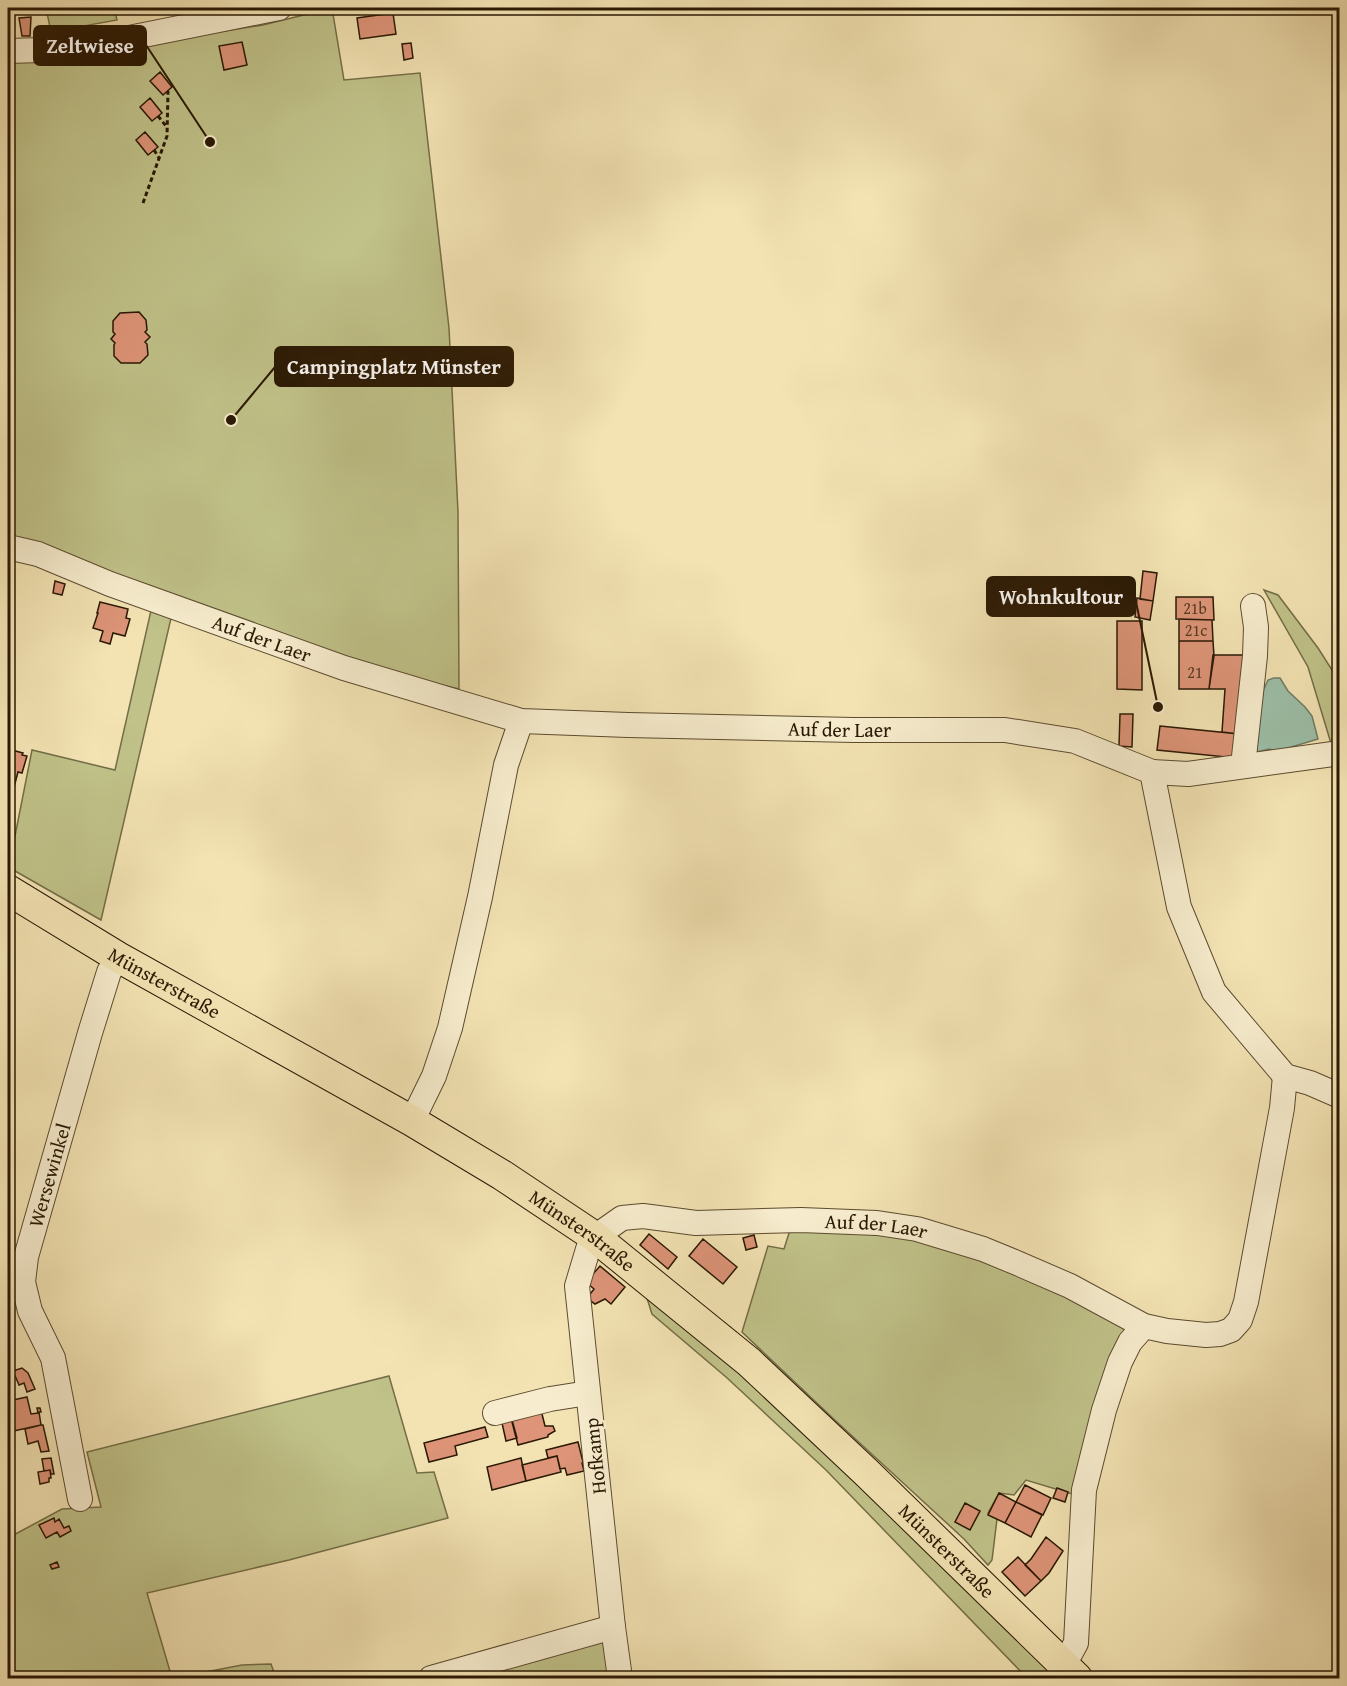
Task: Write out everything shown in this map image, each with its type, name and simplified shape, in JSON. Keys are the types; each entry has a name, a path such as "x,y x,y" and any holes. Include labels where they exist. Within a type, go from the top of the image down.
{"main road":[{"name":"Münsterstraße","path":"8,890 118,957 412,1121 502,1175 595,1237 749,1362 867,1473 1070,1671"}],"street":[{"path":"8,51 74,49 279,8"},
{"name":"Auf der Laer","path":"8,547 38,554 110,584 344,668 521,721 842,729 1005,730 1075,741 1152,771 1188,774 1340,753"},
{"path":"1243,766 1255,667 1256,627 1253,606"},
{"path":"412,1121 434,1076 450,1028 480,897 506,765 521,721"},
{"path":"1152,771 1179,907 1214,992 1285,1076 1310,1083 1340,1096"},
{"name":"Wersewinkel","path":"80,1499 53,1358 30,1311 23,1282 26,1257 90,1033 109,972 118,957"},
{"name":"Auf der Laer","path":"595,1237 622,1218 643,1216 696,1223 801,1220 877,1223 917,1229 983,1249 1017,1263 1070,1286 1144,1326 1167,1331 1220,1334 1231,1330 1240,1320 1252,1277 1282,1108 1285,1076"},
{"name":"Hofkamp","path":"595,1237 589,1246 577,1286 620,1678"},
{"path":"1070,1671 1070,1654 1076,1643 1084,1490 1104,1410 1120,1362 1131,1342 1144,1326"},
{"path":"495,1413 550,1399 588,1393"},
{"path":"431,1678 613,1628"}],"path":[{"path":"143,202 167,136 168,91"},
{"path":"158,116 167,127"},
{"path":"154,150 159,158"}],"green space":[{"path":"46,8 114,8 117,20 51,32"},
{"path":"332,8 344,80 420,73 449,328 458,512 459,689 354,664 8,537 8,60 129,46 263,25"},
{"path":"1264,590 1278,595 1318,648 1339,681 1339,748 1333,750 1308,667"},
{"path":"152,606 172,614 101,920 8,867 8,857 15,836 32,750 115,770"},
{"path":"790,1230 898,1233 1050,1283 1129,1324 1079,1496 1026,1480 1014,1495 999,1493 988,1513 997,1519 992,1560 988,1565 964,1539 742,1332 768,1246 784,1249"},
{"path":"645,1292 714,1349 811,1436 1056,1678 1027,1678 826,1470 726,1377 652,1314"},
{"path":"389,1376 417,1473 434,1472 448,1518 289,1560 147,1593 172,1678 8,1678 8,1538 62,1509 101,1507 87,1452"},
{"path":"604,1626 611,1678 399,1678"},
{"path":"271,1664 276,1678 174,1678 242,1665"}],"shaded area":[{"path":"1280,678 1288,691 1312,716 1318,739 1278,751 1269,749 1257,752 1253,749 1263,691 1268,680"}],"building":[{"path":"8,8 9,29 12,29 13,36 8,37"},
{"path":"393,13 396,34 360,39 357,18"},
{"path":"31,17 30,36 22,36 19,18"},
{"path":"242,42 247,65 224,70 219,46"},
{"path":"411,43 413,58 404,60 402,44"},
{"path":"160,72 172,87 163,95 150,81"},
{"path":"150,98 162,113 152,121 140,107"},
{"path":"145,132 158,147 148,155 136,140"},
{"path":"139,312 146,320 147,330 145,332 150,337 145,342 148,355 140,363 121,363 114,356 115,343 111,339 115,334 113,321 120,313"},
{"path":"1143,571 1157,573 1153,601 1140,599"},
{"path":"55,581 65,584 62,595 53,593"},
{"path":"1176,597 1213,597 1214,620 1176,619"},
{"path":"1137,598 1153,601 1150,620 1135,617"},
{"path":"100,602 128,609 126,618 130,619 125,636 113,633 110,644 100,641 103,631 93,628"},
{"path":"1179,619 1212,620 1213,641 1179,641"},
{"path":"1117,621 1142,621 1142,690 1117,689"},
{"path":"1179,641 1213,641 1214,656 1209,689 1179,689"},
{"path":"1213,655 1247,655 1239,734 1222,732 1225,689 1209,689"},
{"path":"1120,714 1133,714 1132,747 1119,746"},
{"path":"1160,726 1239,734 1236,758 1157,750"},
{"path":"8,749 27,756 22,773 18,772 12,795 8,793"},
{"path":"649,1234 677,1257 668,1269 640,1245"},
{"path":"754,1235 757,1247 746,1250 743,1238"},
{"path":"703,1239 737,1267 723,1284 689,1256"},
{"path":"600,1266 625,1287 611,1304 605,1299 595,1304 587,1298 594,1289 586,1282"},
{"path":"22,1368 28,1373 35,1389 27,1392 24,1383 19,1385 13,1371"},
{"path":"27,1397 31,1414 38,1413 37,1408 40,1408 41,1425 9,1432 8,1401"},
{"path":"541,1410 545,1426 553,1426 555,1431 548,1437 518,1445 511,1418"},
{"path":"512,1420 517,1438 506,1441 502,1423"},
{"path":"43,1425 49,1451 41,1452 38,1441 28,1444 25,1429"},
{"path":"485,1427 488,1437 455,1446 457,1455 429,1462 424,1443"},
{"path":"578,1442 584,1471 567,1475 565,1468 560,1469 557,1456 548,1458 546,1450"},
{"path":"557,1456 561,1472 526,1481 522,1465"},
{"path":"51,1458 54,1474 51,1474 50,1470 44,1471 42,1459"},
{"path":"521,1458 526,1481 492,1490 487,1467"},
{"path":"50,1470 49,1482 40,1484 38,1472"},
{"path":"1025,1485 1051,1498 1043,1515 1016,1502"},
{"path":"1057,1488 1068,1492 1065,1502 1053,1498"},
{"path":"999,1493 1016,1502 1005,1523 988,1515"},
{"path":"1016,1502 1042,1515 1031,1537 1005,1523"},
{"path":"965,1503 980,1511 970,1530 955,1522"},
{"path":"54,1518 55,1522 59,1519 64,1528 69,1526 71,1531 60,1537 57,1532 46,1538 39,1525"},
{"path":"1046,1537 1063,1551 1041,1581 1025,1565"},
{"path":"1018,1557 1041,1581 1025,1596 1002,1572"},
{"path":"57,1562 59,1567 52,1569 50,1565"}],"place":[{"name":"Zeltwiese","path":"210,142"},
{"name":"Campingplatz Münster","path":"231,420"},
{"name":"Wohnkultour","path":"1158,707"}]}
